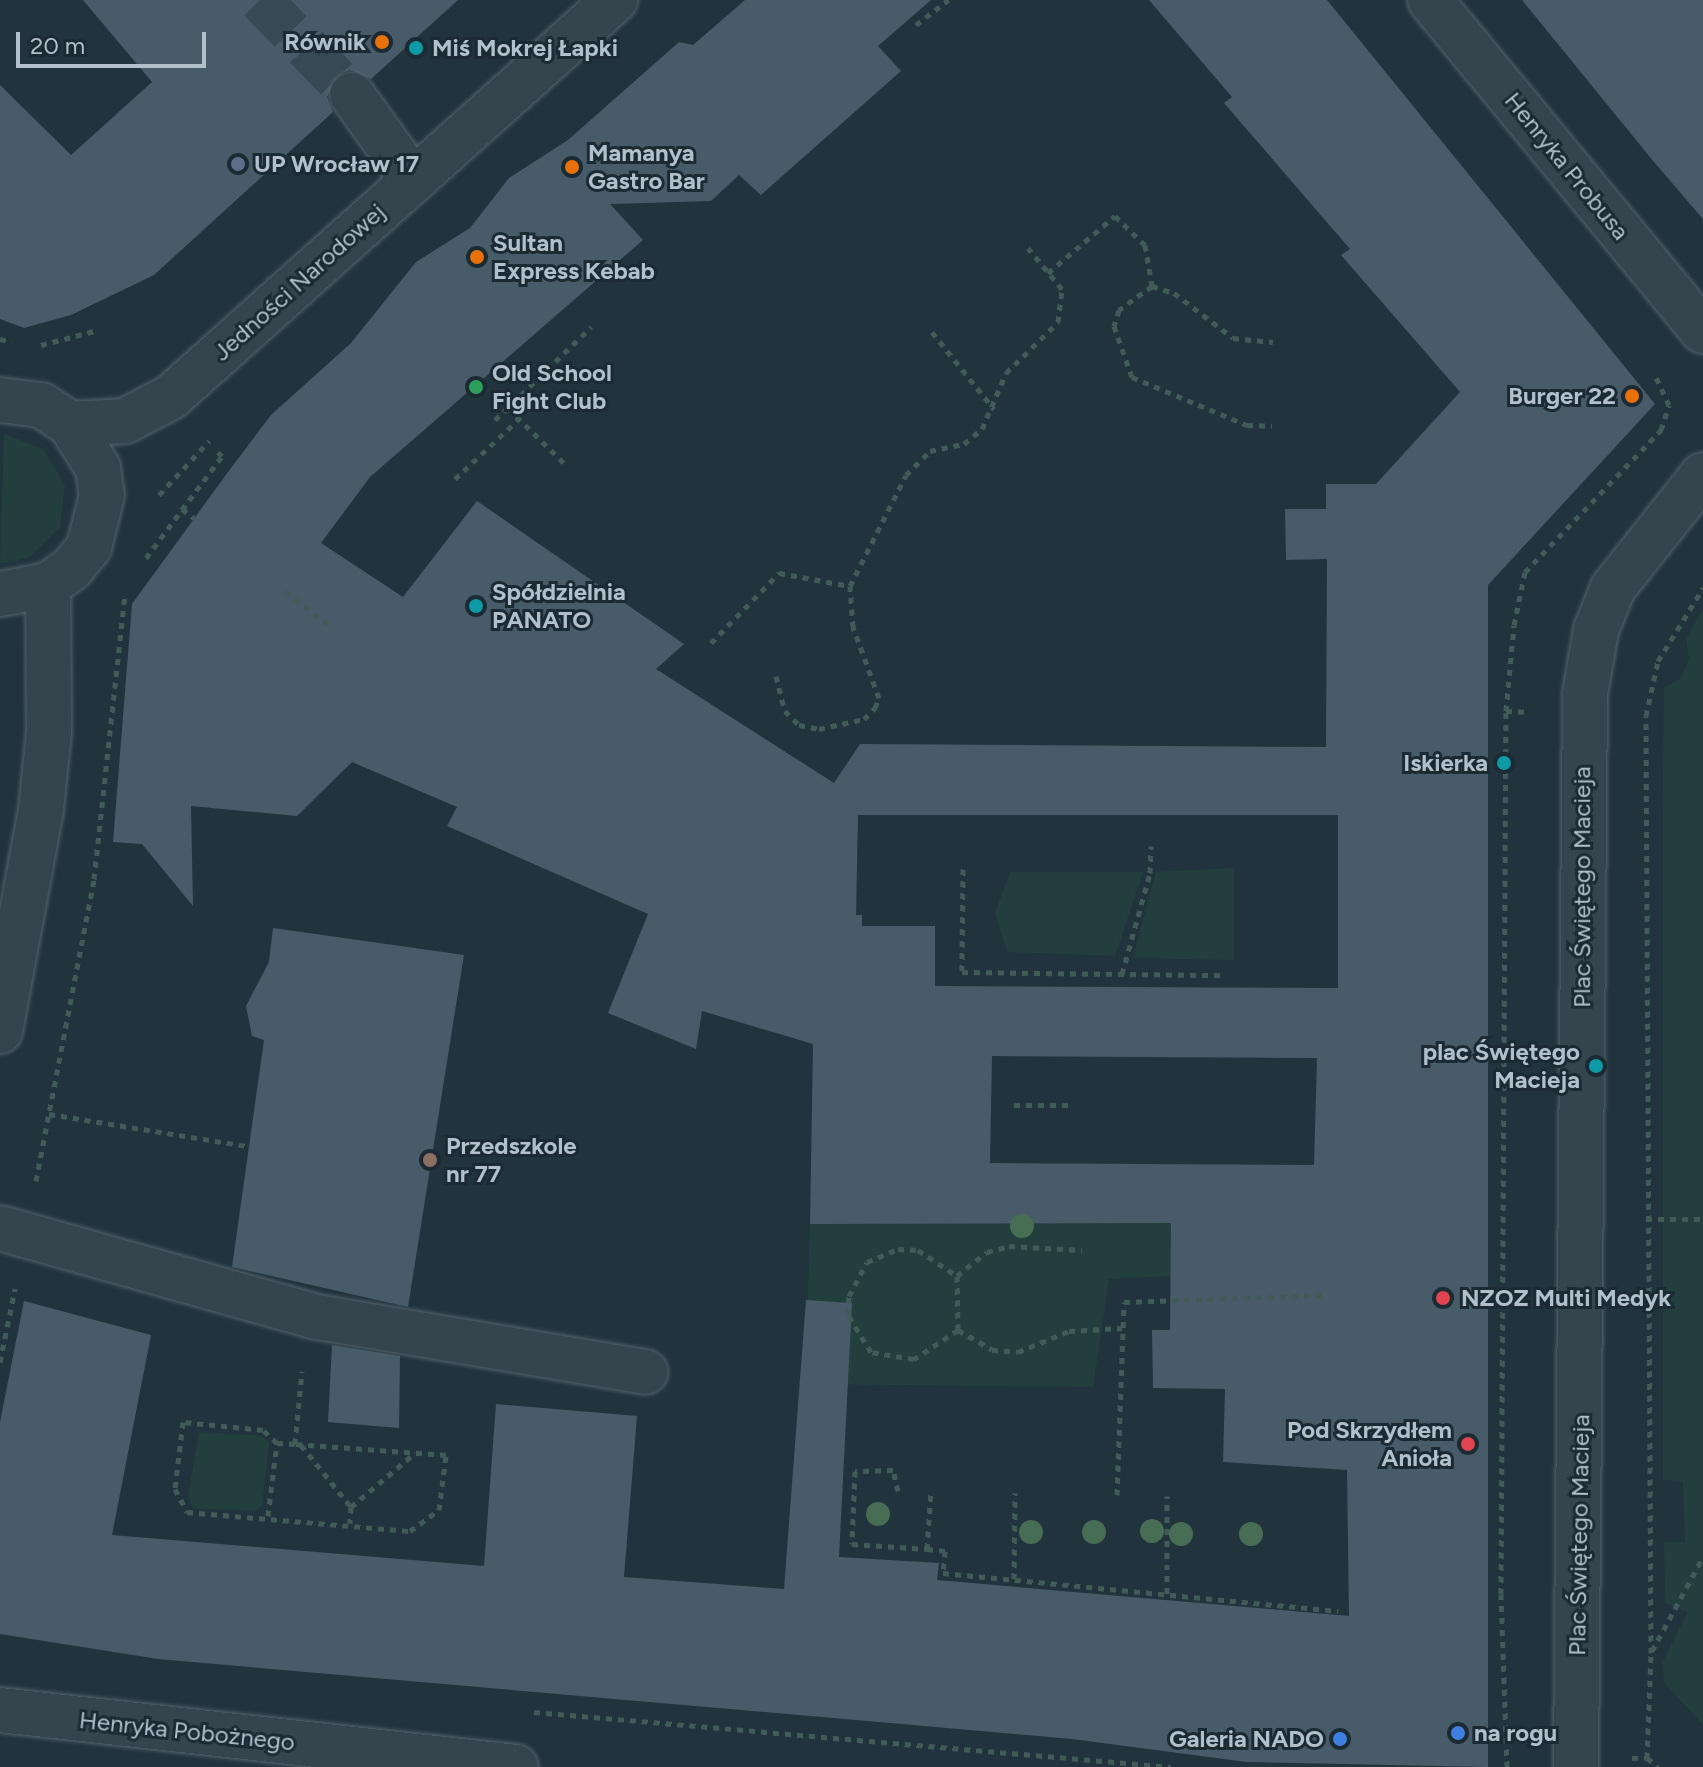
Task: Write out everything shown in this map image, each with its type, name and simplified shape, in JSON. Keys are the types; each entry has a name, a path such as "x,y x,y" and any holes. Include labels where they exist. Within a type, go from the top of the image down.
{"street":[{"name":"Jedności Narodowej","path":"70,424 125,421 171,397 615,0"},
{"name":"Henryka Probusa","path":"1430,0 1703,331"},
{"path":"352,95 413,180"},
{"path":"0,400 41,405 70,424 98,468 99,522 89,547 48,585 0,594"},
{"name":"Plac Świętego Macieja","path":"1576,1767 1585,694 1596,630 1613,588 1703,475"},
{"path":"0,1031 44,778 48,585"},
{"path":"12,1231 317,1317 645,1372"},
{"name":"Henryka Pobożnego","path":"0,1710 516,1767"}],"path":[{"path":"916,25 948,0"},
{"path":"1048,273 1115,216 1145,245 1152,286"},
{"path":"776,676 785,711 799,725 819,729 864,719 875,708 876,688 853,627 850,586 906,475 930,451 964,444 995,410 1006,373 1063,311 1062,289 1028,248"},
{"path":"1152,286 1174,293 1233,338 1273,342"},
{"path":"1152,286 1119,310 1114,326 1132,377 1247,425 1272,426"},
{"path":"495,420 591,327"},
{"path":"35,345 98,330"},
{"path":"932,332 995,410"},
{"path":"0,339 24,345"},
{"path":"1507,1767 1501,1594 1506,711 1514,625 1525,572 1661,430 1669,405 1655,375"},
{"path":"508,408 567,466"},
{"path":"455,479 519,419"},
{"path":"99,522 140,515 219,432"},
{"path":"138,572 222,456 215,449"},
{"path":"182,509 194,518"},
{"path":"711,643 779,573 850,586"},
{"path":"0,1362 12,1231 49,1114 94,879 119,627 131,583"},
{"path":"1647,1758 1651,1653 1646,1219 1646,716 1658,661 1703,588"},
{"path":"285,591 333,628"},
{"path":"1122,974 1150,873 1151,846"},
{"path":"963,869 962,972 1226,975"},
{"path":"1014,1105 1073,1105"},
{"path":"49,1114 247,1146"},
{"path":"1646,1219 1703,1219"},
{"path":"957,1276 987,1252 1009,1246 1082,1250"},
{"path":"957,1276 918,1250 882,1253 856,1278 848,1315 861,1341 882,1357 914,1359 958,1330"},
{"path":"957,1276 958,1330"},
{"path":"1117,1495 1124,1302 1327,1295"},
{"path":"958,1330 992,1350 1018,1352 1069,1331 1122,1328"},
{"path":"302,1363 298,1444 351,1507 350,1523"},
{"path":"183,1422 263,1430 277,1443 298,1444 446,1455 439,1510 410,1531 268,1516 187,1512 175,1489 183,1422"},
{"path":"268,1516 277,1443"},
{"path":"351,1507 416,1453"},
{"path":"898,1491 893,1470 855,1471 852,1544 945,1551 943,1573 1338,1611"},
{"path":"927,1549 931,1491"},
{"path":"1014,1579 1015,1493"},
{"path":"1167,1496 1167,1594"},
{"path":"1651,1653 1703,1557"},
{"path":"517,1710 1171,1767"},
{"path":"1629,1758 1647,1758 1658,1767"}],"green space":[{"path":"4,434 43,449 65,485 60,527 30,557 10,563 0,562"},
{"path":"1703,609 1703,1725 1664,1682 1663,1661 1688,1612 1665,1603 1664,1542 1685,1542 1683,1481 1663,1480 1663,808 1664,688 1681,678 1689,659 1686,639"},
{"path":"1234,868 1234,960 1133,958 1156,872"},
{"path":"1010,872 1143,872 1115,956 1007,952 995,913"},
{"path":"1171,1223 1171,1276 1109,1279 1093,1387 805,1384 810,1224"},
{"path":"199,1432 262,1436 269,1443 262,1506 254,1511 193,1508 188,1497"}],"building":[{"path":"83,0 458,0 371,79 350,70 337,75 327,97 333,112 154,275 71,315 24,328 0,319 0,85 71,155 152,82"},
{"path":"745,0 931,0 878,46 901,71 761,195 739,175 711,201 610,204 643,240 370,477 321,543 403,597 477,501 684,644 656,669 834,783 860,744 1326,747 1327,559 1286,560 1285,509 1326,509 1326,484 1376,484 1460,392 1341,255 1350,249 1224,103 1232,97 1149,0 1327,0 1655,404 1488,585 1488,1767 1247,1762 1072,1739 158,1659 0,1634 0,1422 24,1301 151,1335 112,1535 484,1566 496,1404 637,1416 624,1577 784,1589 806,1300 852,1303 839,1557 939,1563 937,1580 1349,1616 1347,1470 1223,1462 1225,1389 1153,1388 1152,1330 1170,1330 1171,1223 810,1224 813,1044 702,1011 696,1049 608,1013 648,914 447,826 457,807 352,762 297,816 191,806 193,906 142,844 113,842 132,604 228,472 271,415 351,343 416,262 470,228 509,178 568,140 679,42 693,45","holes":["858,815 1338,815 1338,988 935,986 935,926 862,926 862,915 856,915","992,1056 1317,1058 1314,1165 990,1163"]},
{"path":"1522,0 1703,0 1703,219 1654,162"},
{"path":"273,928 464,955 408,1307 232,1267 264,1040 252,1036 246,1006 269,962"},
{"path":"332,1345 400,1356 399,1428 328,1422"}],"tunnel":[{"path":"260,0 352,95"}],"place":[{"name":"Równik","path":"382,42"},
{"name":"Miś Mokrej Łapki","path":"416,48"},
{"name":"UP Wrocław 17","path":"238,164"},
{"name":"Mamanya Gastro Bar","path":"572,167"},
{"name":"Sultan Express Kebab","path":"477,257"},
{"name":"Old School Fight Club","path":"476,387"},
{"name":"Burger 22","path":"1632,396"},
{"name":"Spółdzielnia PANATO","path":"476,606"},
{"name":"Iskierka","path":"1504,763"},
{"name":"plac Świętego Macieja","path":"1596,1066"},
{"name":"Przedszkole nr 77","path":"430,1160"},
{"name":"NZOZ Multi Medyk","path":"1443,1298"},
{"name":"Pod Skrzydłem Anioła","path":"1468,1444"},
{"name":"na rogu","path":"1458,1733"},
{"name":"Galeria NADO","path":"1340,1739"}]}
